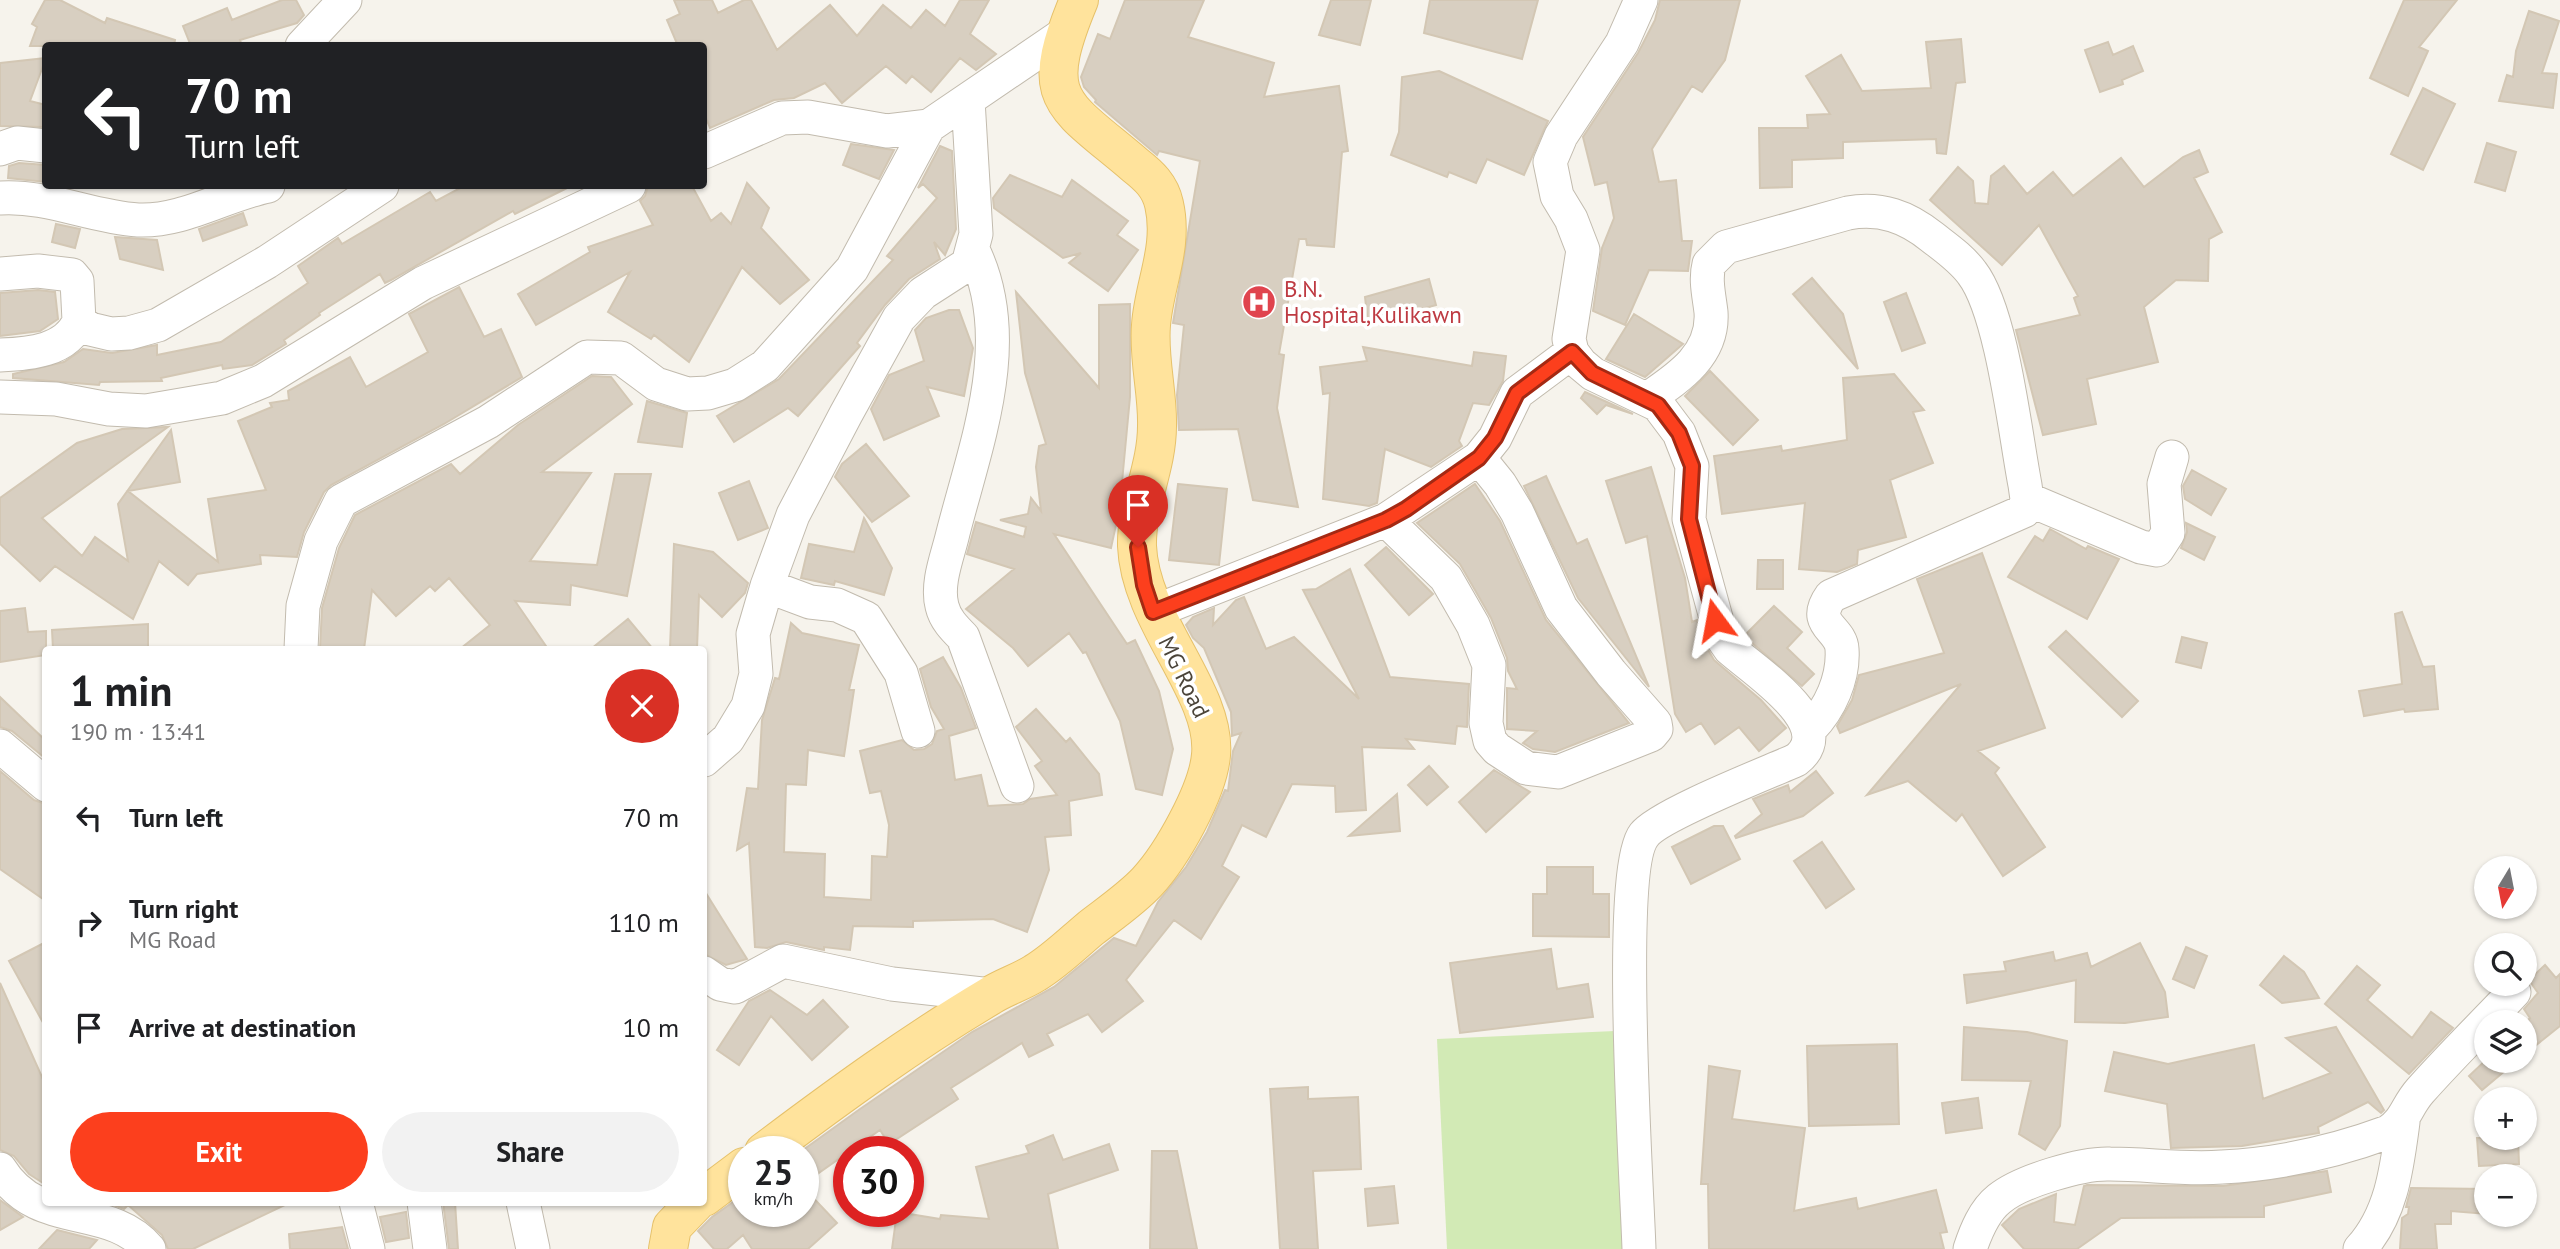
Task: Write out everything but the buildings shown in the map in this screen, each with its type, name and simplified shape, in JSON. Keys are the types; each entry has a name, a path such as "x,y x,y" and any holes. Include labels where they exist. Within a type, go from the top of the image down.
{"main road":[{"name":"MG Road","path":"785,1136 840,1094 991,995 1035,973 1147,882 1188,822 1202,790 1211,754 1208,722 1153,612 1144,585 1138,547 1140,513 1153,472 1157,425 1150,326 1166,255 1166,209 1161,192 1152,178 1077,117 1064,102 1057,66 1073,16"},
{"path":"707,1195 728,1179"},
{"path":"668,1249 672,1227 692,1206"}],"street":[{"path":"306,42 345,0"},
{"path":"1639,1249 1630,979 1632,875 1639,842 1658,822 1796,760 1810,745 1807,719 1730,649 1721,636 1689,519 1692,466 1670,418 1647,399 1592,373 1572,352 1570,321 1583,250 1557,196 1550,162 1560,136 1622,43 1641,0"},
{"path":"707,151 782,118 808,117 887,131 929,126 968,100 1073,16"},
{"path":"707,757 729,739 748,706 756,674 753,634 793,515 899,318 923,293 964,269 974,250 976,234 968,100"},
{"path":"301,646 303,606 321,541 341,501 488,422 587,357 621,358 656,384 687,394 708,393 735,385 765,366 852,269 929,126"},
{"path":"0,149 17,143 42,146"},
{"path":"0,198 31,199 120,217 150,220 191,211 259,189"},
{"path":"79,321 90,329 111,334 129,333 158,325 267,262 377,189"},
{"path":"0,397 56,399 109,409 146,411 222,398 263,381 423,283 622,189"},
{"path":"1647,399 1689,368 1702,353 1709,333 1711,315 1707,273 1718,251 1848,212 1866,209 1885,212 1923,230 1955,255 1973,273 1986,297 1997,336 2027,499 2024,512 1831,596 1824,610 1824,617 1842,646 1841,659 1828,708 1810,729"},
{"path":"974,250 989,294 993,355 986,405 943,572 941,605 946,619 963,637 1017,786"},
{"path":"0,274 38,271 72,275 77,281 79,321 72,337 66,340 22,354 0,355"},
{"path":"1153,612 1386,520 1479,458 1495,438 1517,393 1572,352"},
{"path":"2027,499 2141,547 2157,550 2168,533 2164,484 2172,457"},
{"path":"1386,520 1440,570 1473,625 1489,665 1486,723 1490,741 1497,749 1526,768 1558,772 1651,735 1656,729 1652,718 1611,673 1561,608 1517,512 1500,484 1479,458"},
{"path":"767,586 810,602 837,605 866,618 887,647 901,673 918,731"},
{"path":"0,746 42,782"},
{"path":"707,975 735,987 783,961 892,984 991,995"},
{"path":"2360,1249 2383,1215 2393,1184 2403,1122 2409,1104 2510,996"},
{"path":"1970,1249 1986,1212 2000,1198 2020,1187 2063,1173 2108,1163 2158,1168 2211,1168 2285,1162 2364,1141 2388,1132 2403,1122"},
{"path":"0,1169 10,1184 24,1197 42,1207 128,1231 149,1249"},
{"path":"357,1206 368,1249"},
{"path":"425,1206 430,1249"},
{"path":"524,1206 533,1249"}],"green space":[{"path":"1615,1031 1625,1249 1447,1249 1437,1039"}],"place":[{"name":"B.N. Hospital,Kulikawn","path":"1259,302"}],"route":[{"path":"1138,547 1144,585 1153,612 1386,520 1426,496 1479,458 1495,438 1511,400 1517,393 1572,352 1592,373 1658,405 1679,433 1692,466 1689,519 1715,620"}]}
